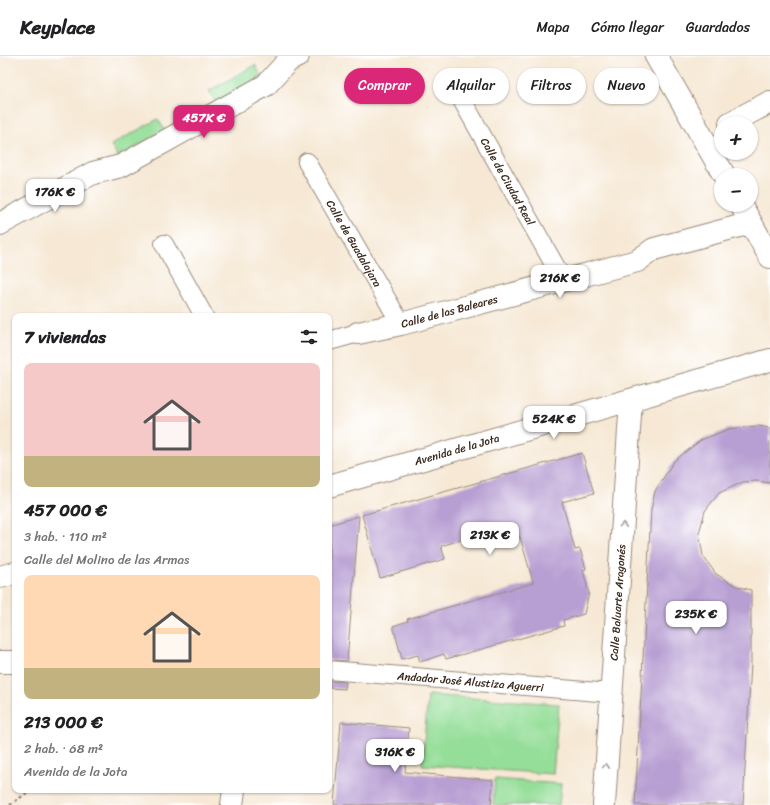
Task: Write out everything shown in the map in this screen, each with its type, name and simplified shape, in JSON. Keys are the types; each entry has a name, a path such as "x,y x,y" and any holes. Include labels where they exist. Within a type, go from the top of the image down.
{"street":[{"path":"0,224 93,173 121,166 266,85 288,62 298,56"},
{"path":"656,56 712,132 722,168"},
{"path":"743,116 770,102"},
{"name":"Calle de Ciudad Real","path":"464,104 563,280"},
{"name":"Calle de Guadalajara","path":"307,162 401,324"},
{"path":"746,214 770,257"},
{"name":"Calle de las Baleares","path":"332,340 401,324 563,280 637,262 654,249 746,214"},
{"path":"164,244 202,313"},
{"name":"Avenida de la Jota","path":"332,485 770,360"},
{"name":"Calle Baluarte Aragonés","path":"604,805 631,400"},
{"path":"0,577 12,574"},
{"path":"0,662 12,662"},
{"name":"Andador José Alustiza Aguerri","path":"332,670 611,693"},
{"path":"232,805 234,793"}],"path":[{"path":"10,805 27,793"}],"green space":[{"path":"255,65 262,77 216,103 209,91"},
{"path":"158,119 165,131 118,157 111,145"},
{"path":"428,695 559,704 553,774 422,765"},
{"path":"495,779 561,784 559,805 493,805"}],"building":[{"path":"758,426 770,428 770,483 756,481 743,482 719,493 705,511 699,533 703,556 716,574 736,586 751,590 751,663 743,805 635,805 651,510 655,491 674,461 701,440 729,429"},
{"path":"582,453 594,493 562,502 575,550 580,549 586,569 583,570 589,593 584,614 563,620 564,626 446,659 444,654 420,662 418,655 402,659 393,626 408,621 407,619 533,583 532,578 520,537 500,542 497,529 441,546 445,559 380,578 362,515"},
{"path":"359,516 347,661 332,660 332,524"},
{"path":"332,681 346,682 345,689 332,688"},
{"path":"341,722 409,728 405,772 493,780 491,805 334,805"}]}
